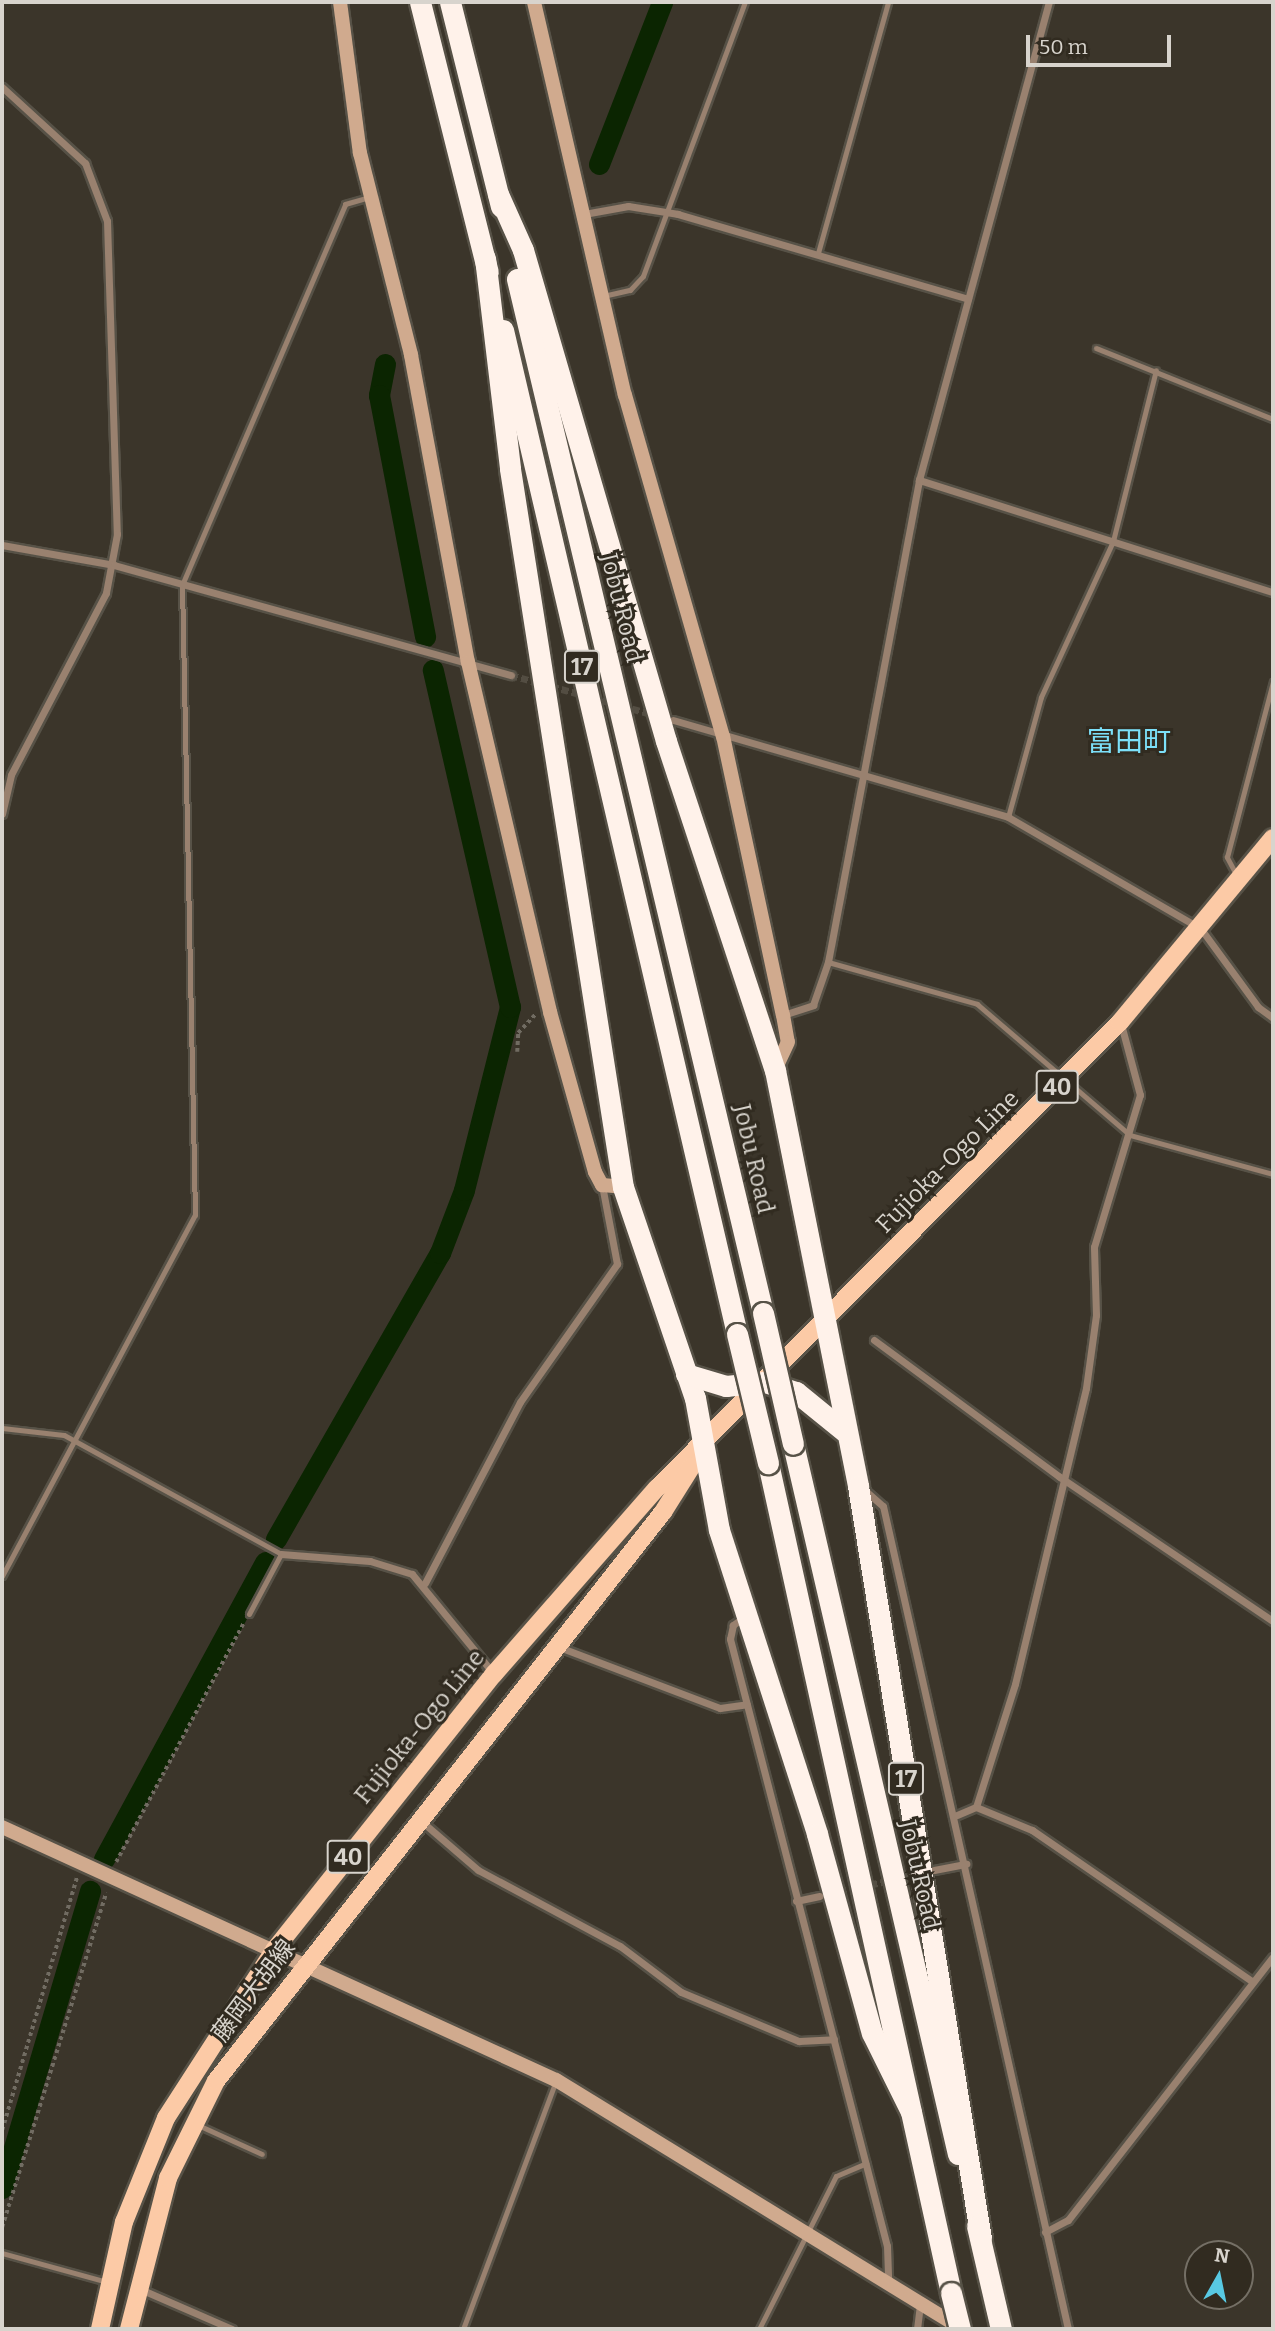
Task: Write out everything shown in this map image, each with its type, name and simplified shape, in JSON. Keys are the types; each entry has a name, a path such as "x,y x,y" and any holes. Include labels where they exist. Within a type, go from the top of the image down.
{"highway":[{"name":"Jobu Road","path":"420,2 485,258 768,1463 951,2293 962,2329"},
{"name":"Jobu Road","path":"450,2 498,194 763,1313 1000,2326"},
{"name":"17","path":"498,194 523,250 666,741 775,1070 858,1486 981,2239"},
{"name":"17","path":"485,258 508,456 612,1186 686,1374 719,1530 748,1615 872,2033 911,2112"},
{"path":"686,1374 726,1386 765,1382 805,1397 845,1431"}],"main road":[{"name":"Fujioka-Ogo Line","path":"100,2329 107,2282 166,2118 275,1949 494,1674 657,1488 702,1450 824,1320 1120,1022 1201,929 1273,838"},
{"name":"Fujioka-Ogo Line","path":"555,1644 663,1512 702,1450"},
{"name":"藤岡大胡線","path":"129,2329 136,2288 168,2178 216,2081 555,1644"}],"street":[{"path":"340,2 373,196 411,355 468,662 550,1012 612,1186 617,1264 520,1402 425,1583"},
{"path":"534,2 643,463 723,736 788,1042 775,1070"},
{"path":"783,1015 813,1005 828,962 919,480 1049,2"},
{"path":"2,87 85,163 107,222 114,565 11,775 2,814"},
{"path":"584,214 628,206 664,211 818,253 968,299"},
{"path":"919,480 1273,592"},
{"path":"2,545 114,565 511,675"},
{"path":"673,720 1008,817 1201,929 1258,1007 1273,1018"},
{"path":"976,1807 1015,1684 1060,1477 1086,1388 1096,1315 1094,1247 1140,1095 1120,1022"},
{"path":"874,1339 1060,1477 1273,1621"},
{"path":"858,1486 883,1506 957,1815 1068,2329"},
{"path":"281,1554 388,1564 425,1583 494,1674"},
{"path":"748,1615 733,1625 730,1639 890,2259 888,2281"},
{"path":"555,1644 720,1708 747,1704"},
{"path":"957,1815 976,1807 1086,1861 1253,1982"},
{"path":"418,1818 478,1870 620,1947 681,1992 799,2041 834,2039"},
{"path":"2,1827 306,1962 556,2080 888,2281 962,2329"},
{"path":"934,1870 966,1864"},
{"path":"796,1901 819,1896"},
{"path":"1045,2232 1068,2220 1273,1957"},
{"path":"136,2288 232,2329"},
{"path":"917,2329 920,2303"}],"lane":[{"path":"603,296 630,290 643,276 664,211 745,2"},
{"path":"818,253 888,2"},
{"path":"2,1576 188,1236 197,1197 182,585 345,204 373,196"},
{"path":"1096,348 1273,419"},
{"path":"1008,817 1041,697 1113,541 1156,370"},
{"path":"1240,880 1227,857 1273,682"},
{"path":"828,962 977,1004 1062,1082 1130,1135 1273,1174"},
{"path":"2,1427 76,1441 281,1554 249,1614"},
{"path":"463,2329 556,2080"},
{"path":"194,2123 262,2154"},
{"path":"760,2329 805,2233 836,2176 866,2163"},
{"path":"2,2253 107,2282"}],"path":[{"path":"517,1052 524,1022 550,1012"},
{"path":"2,2227 111,1875 249,1614"},
{"path":"2,2130 84,1864"}],"waterway":[{"path":"599,164 662,2"},
{"path":"385,364 379,395 425,637"},
{"path":"276,1539 440,1253 464,1190 510,1007 433,670"},
{"path":"104,1859 265,1562"},
{"path":"2,2188 90,1891"}],"tunnel":[{"path":"511,675 655,715"},
{"path":"819,1896 918,1874"}],"district":[{"name":"富田町","path":"1129,742"}]}
